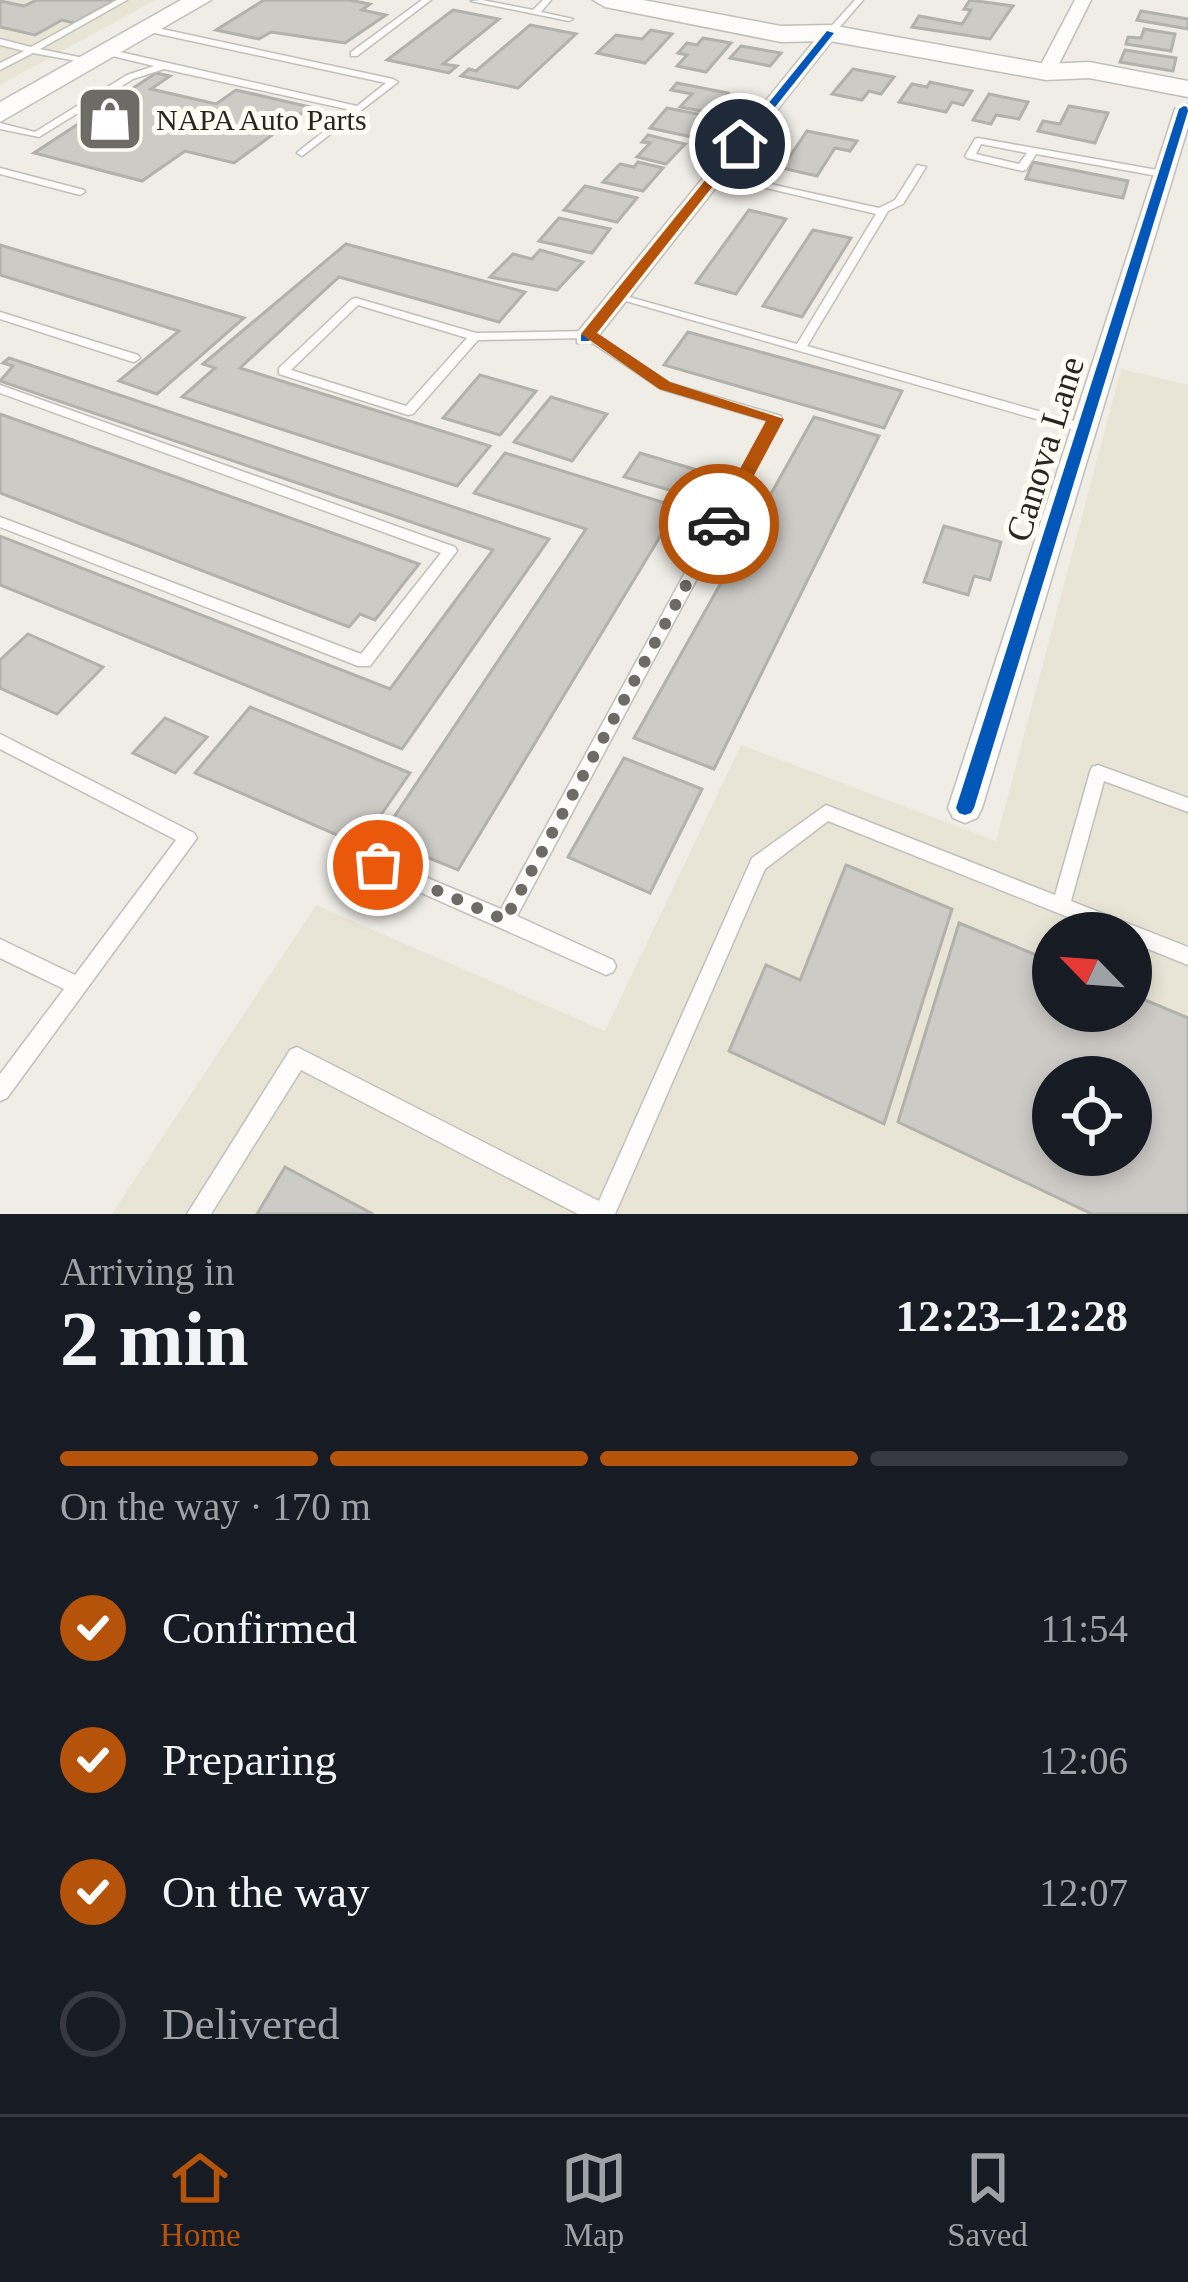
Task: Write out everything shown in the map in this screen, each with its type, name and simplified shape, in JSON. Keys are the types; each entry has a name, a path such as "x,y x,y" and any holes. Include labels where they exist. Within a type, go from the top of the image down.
{"main road":[{"path":"0,114 199,0"},
{"path":"605,0 781,34 830,33 1046,72 1081,90 1187,103"},
{"path":"705,0 796,17 830,33"}],"street":[{"path":"1046,72 1083,0"},
{"path":"587,336 830,33"},
{"name":"Canova Lane","path":"965,808 1187,103"}],"lane":[{"path":"0,67 123,0"},
{"path":"405,0 424,2"},
{"path":"535,13 548,0"},
{"path":"830,33 859,0"},
{"path":"475,1 569,20"},
{"path":"354,54 424,2"},
{"path":"148,29 393,82 302,153"},
{"path":"0,42 164,66 358,109"},
{"path":"0,126 36,135 130,77 164,66"},
{"path":"1032,153 1022,168 970,156 978,141 1163,174"},
{"path":"800,348 882,212 899,202 921,167"},
{"path":"0,171 80,192"},
{"path":"716,175 882,212"},
{"path":"617,297 1083,428"},
{"path":"475,337 408,412 283,371 356,301 475,337 587,336 664,386 776,419 505,920"},
{"path":"0,315 134,358"},
{"path":"0,388 450,551 364,662 0,522"},
{"path":"0,741 188,838 0,1091"},
{"path":"1061,905 1098,772 1188,805"},
{"path":"198,1214 297,1058 602,1214 758,864 826,812 1188,956"},
{"path":"378,865 606,965"},
{"path":"0,948 78,986"}],"shaded area":[{"path":"0,0 155,0 0,85"},
{"path":"1121,369 1188,385 1188,1214 112,1214 316,905 605,1031 741,745 996,841"}],"building":[{"path":"37,0 116,0 74,23 62,20 35,35 0,27 0,1 24,6"},
{"path":"264,0 349,0 370,4 362,10 386,15 345,43 271,32 259,39 216,30"},
{"path":"970,0 1013,6 990,39 912,27 919,16 962,24 971,10 964,9"},
{"path":"453,10 499,19 443,64 457,66 449,73 387,60"},
{"path":"1141,11 1188,19 1188,29 1137,20"},
{"path":"530,25 576,34 518,88 461,76 469,69 476,71"},
{"path":"1144,29 1175,34 1171,51 1126,44 1128,37 1141,38"},
{"path":"651,30 672,34 645,63 597,53 616,35 642,39"},
{"path":"703,38 731,43 706,72 677,66 687,55 678,53 687,43 697,45"},
{"path":"741,46 781,53 770,66 730,58"},
{"path":"1125,50 1176,58 1173,71 1120,62"},
{"path":"853,69 894,77 881,94 869,91 862,100 832,94"},
{"path":"156,73 170,76 151,89 216,104 236,90 310,107 234,163 185,151 142,181 34,153"},
{"path":"930,82 972,91 963,105 952,102 946,112 899,102 912,84 927,87"},
{"path":"677,83 728,93 712,113 680,107 692,94 671,90"},
{"path":"989,94 1028,102 1019,119 996,115 991,124 973,120"},
{"path":"1069,106 1108,113 1095,143 1038,131 1043,121 1060,124"},
{"path":"667,108 708,116 692,137 650,128"},
{"path":"807,131 857,141 850,151 835,148 817,176 782,168"},
{"path":"648,135 685,144 666,164 637,157 650,143 642,142"},
{"path":"638,162 663,168 643,191 603,182 620,164 634,167"},
{"path":"1033,162 1128,181 1123,198 1026,179"},
{"path":"585,186 637,198 617,222 564,210"},
{"path":"749,210 786,219 736,294 696,283"},
{"path":"559,218 610,229 592,253 539,241"},
{"path":"813,230 851,238 802,317 763,306"},
{"path":"346,244 525,292 499,322 339,277 240,368 490,446 457,486 182,397 215,368 203,364"},
{"path":"0,245 244,318 157,394 119,381 179,331 0,275"},
{"path":"540,250 583,262 557,290 490,277 513,254 532,259"},
{"path":"688,332 902,391 884,428 664,365"},
{"path":"9,358 549,539 402,749 0,585 0,536 390,689 493,550 0,381 13,366 3,363"},
{"path":"480,375 536,391 500,435 443,418"},
{"path":"551,397 607,414 572,461 514,442"},
{"path":"0,414 419,564 375,620 360,614 349,627 0,493"},
{"path":"814,417 879,436 714,769 634,738"},
{"path":"505,453 678,507 458,870 380,838 586,529 474,493"},
{"path":"640,453 697,470 683,494 624,477"},
{"path":"944,526 1001,542 990,580 974,576 968,595 924,582"},
{"path":"28,634 103,667 57,714 0,688 0,660"},
{"path":"250,707 410,773 360,845 195,773"},
{"path":"165,718 207,737 175,773 133,753"},
{"path":"624,758 702,789 650,893 568,857"},
{"path":"846,865 952,909 884,1124 729,1051 766,965 800,980"},
{"path":"959,923 1032,953 1032,1032 1152,1032 1152,1003 1188,1018 1188,1214 1092,1214 898,1122"},
{"path":"285,1167 373,1214 257,1214"}],"cycle path":[{"path":"585,338 830,33"},
{"path":"965,808 1184,109"}],"way so far":[{"path":"378,865 505,920 719,524"}],"place":[{"name":"NAPA Auto Parts","path":"110,119"}],"route":[{"path":"719,524 776,419 664,386 588,334 740,144"}]}
